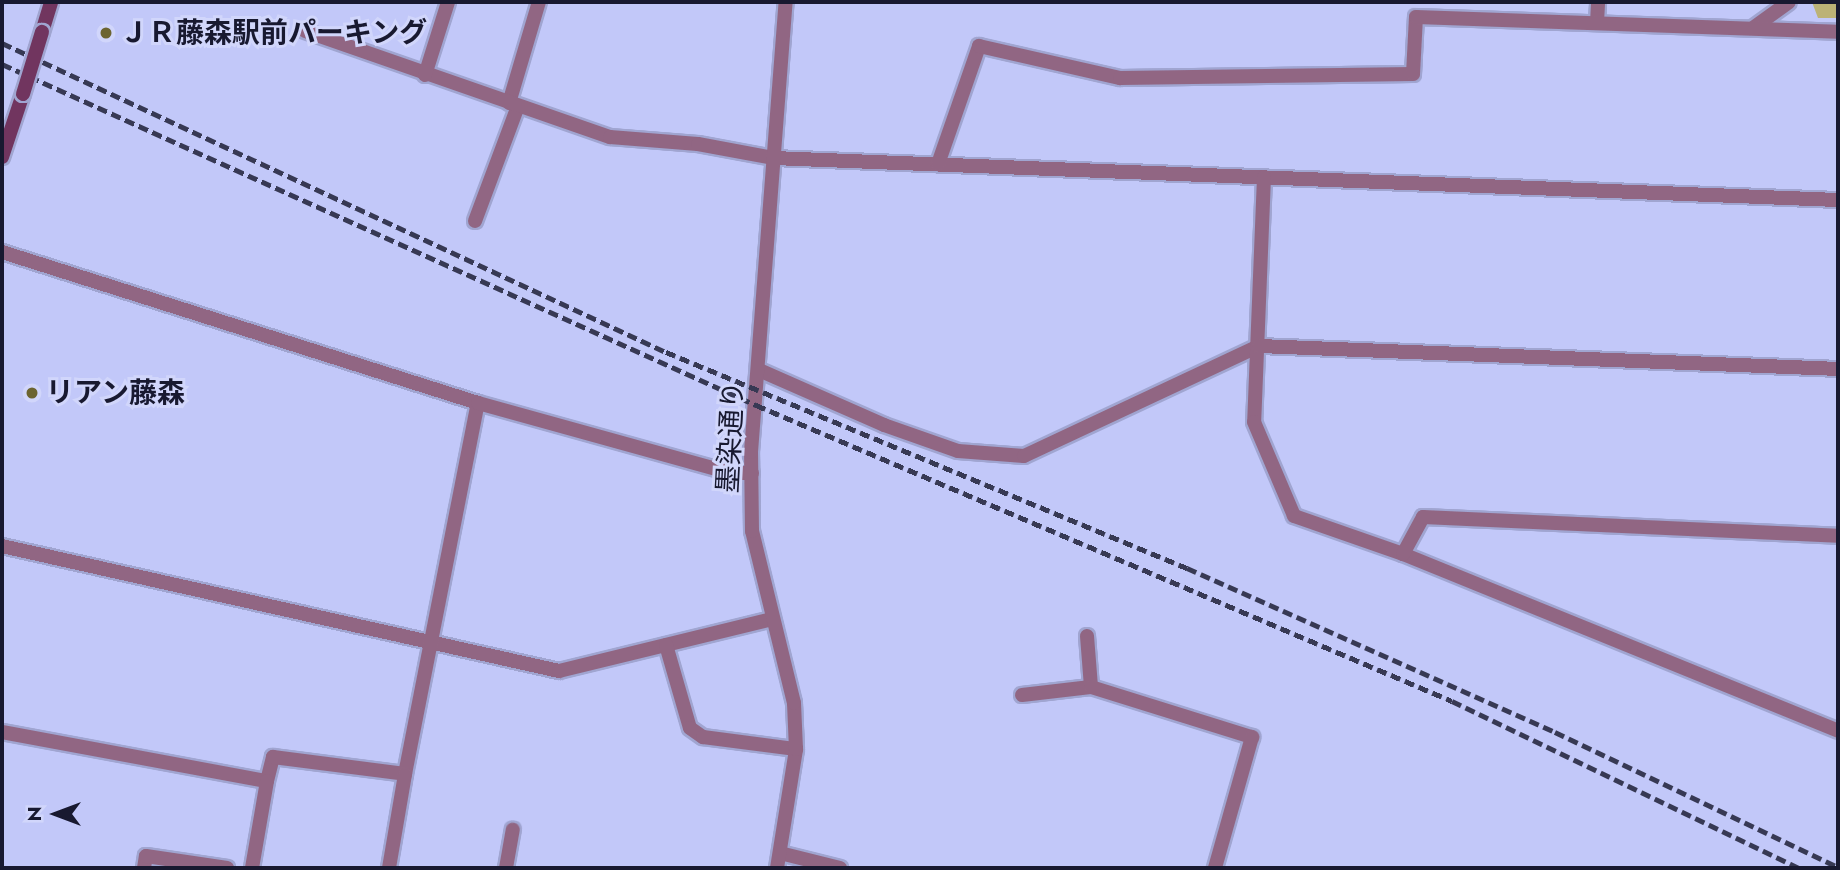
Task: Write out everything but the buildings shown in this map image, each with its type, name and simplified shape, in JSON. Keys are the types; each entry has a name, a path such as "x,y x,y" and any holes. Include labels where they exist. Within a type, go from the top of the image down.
{"street":[{"path":"2,157 51,2"},
{"path":"425,75 448,2"},
{"path":"475,221 513,104 539,2"},
{"name":"墨染通り","path":"777,868 796,749 794,703 752,531 752,473 786,2"},
{"path":"938,164 979,47 1120,78 1413,74 1417,2"},
{"path":"1597,23 1598,2"},
{"path":"1753,28 1789,2"},
{"path":"1416,17 1838,32"},
{"path":"305,31 425,75 610,137 698,144 773,158 1838,200"},
{"path":"1264,177 1254,422 1294,516 1403,554 1838,731"},
{"path":"2,252 478,403 731,473 752,473"},
{"path":"759,370 884,425 958,450 1024,457 1259,346 1838,369"},
{"path":"388,868 478,403"},
{"path":"1403,554 1423,517 1838,536"},
{"path":"2,545 432,639 559,671 773,619"},
{"path":"1087,636 1091,687"},
{"path":"666,645 690,728 703,737 796,749"},
{"path":"1022,695 1091,687 1252,737 1215,868"},
{"path":"2,732 267,781"},
{"path":"253,868 272,757 405,774"},
{"path":"506,868 513,830"},
{"path":"780,853 840,868"},
{"path":"144,868 146,856 227,868"}],"shaded area":[{"path":"1812,2 1838,2 1838,18 1818,18"}],"railway":[{"path":"2,43 666,352 1187,568 1555,732 1838,867"},
{"path":"2,64 756,405 1452,701 1799,868"}],"place":[{"name":"ＪＲ藤森駅前パーキング","path":"106,33"},
{"name":"リアン藤森","path":"32,393"}]}
